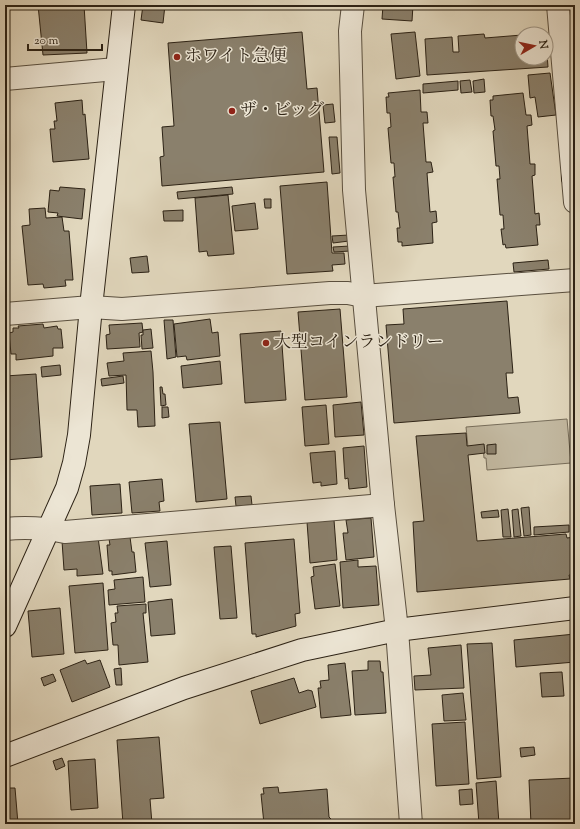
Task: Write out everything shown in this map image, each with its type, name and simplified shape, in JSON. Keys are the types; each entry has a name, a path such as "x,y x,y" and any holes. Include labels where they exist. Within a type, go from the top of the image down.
{"street":[{"path":"5,626 67,488 74,463 79,436 91,307 124,5"},
{"path":"353,5 350,31 354,190 383,505 397,630 411,824"},
{"path":"558,5 568,47 575,202"},
{"path":"5,79 116,69"},
{"path":"5,314 91,307 122,309 330,293 348,293 363,296 575,280"},
{"path":"5,529 24,527 65,532 383,505"},
{"path":"5,756 184,688 302,650 397,630 575,608"}],"shaded area":[{"path":"567,419 571,463 487,470 483,446 468,447 466,427"}],"building":[{"path":"38,5 84,5 87,53 43,55"},
{"path":"143,5 165,5 163,23 141,20"},
{"path":"383,5 413,5 412,21 382,19"},
{"path":"302,32 307,89 317,88 324,172 162,186 160,157 164,156 162,127 174,126 168,43"},
{"path":"415,32 420,76 396,79 391,34"},
{"path":"484,34 485,38 514,36 514,66 548,67 427,75 425,39 452,37 453,52 459,52 458,36"},
{"path":"550,73 556,115 538,117 535,97 530,98 528,75"},
{"path":"484,79 485,92 474,93 473,81"},
{"path":"470,80 472,92 461,93 460,81"},
{"path":"458,81 458,90 423,93 423,84"},
{"path":"420,90 421,112 427,112 428,123 423,123 426,162 431,162 433,172 427,173 430,212 436,211 437,222 432,223 433,243 402,246 402,242 398,242 397,228 400,228 398,212 396,212 393,177 395,177 394,163 391,163 388,128 391,127 390,113 387,113 386,97 389,97 388,93"},
{"path":"523,93 526,115 531,115 532,125 527,126 530,164 535,164 535,175 532,176 535,214 539,213 540,225 536,225 538,245 506,248 505,244 503,245 501,229 504,229 503,215 500,215 497,179 500,179 499,166 496,166 493,131 495,130 493,116 491,116 490,100 493,100 493,96"},
{"path":"82,100 83,115 85,114 89,159 53,162 50,129 55,129 54,121 57,121 55,103"},
{"path":"333,104 335,122 325,123 323,105"},
{"path":"329,137 337,137 340,173 332,174"},
{"path":"327,182 332,253 344,253 345,264 332,265 333,271 287,274 280,186"},
{"path":"60,187 85,189 82,219 57,216 58,213 48,212 50,190 59,191"},
{"path":"232,187 233,194 178,199 177,192"},
{"path":"228,195 234,254 208,256 207,251 199,252 195,198"},
{"path":"264,199 271,199 271,208 265,208"},
{"path":"255,203 258,229 235,231 232,206"},
{"path":"45,208 46,218 62,217 64,231 69,231 73,280 65,280 66,286 44,288 43,284 28,285 22,226 30,225 29,209"},
{"path":"183,210 183,221 164,221 163,211"},
{"path":"349,235 349,241 333,243 332,236"},
{"path":"350,246 350,251 334,252 333,247"},
{"path":"147,256 149,272 132,273 130,258"},
{"path":"548,260 549,269 514,272 513,263"},
{"path":"507,301 513,373 506,373 508,398 518,397 520,413 394,423 386,325 404,324 403,309"},
{"path":"340,309 347,397 305,400 298,312"},
{"path":"210,319 212,333 218,332 220,356 187,360 186,356 177,357 174,324"},
{"path":"164,320 173,320 176,357 167,359"},
{"path":"142,323 143,332 139,333 140,347 107,349 106,335 110,334 109,325"},
{"path":"43,324 44,328 57,326 58,329 61,329 63,348 53,348 53,356 16,360 16,354 11,354 9,333 13,332 13,328 19,328 18,326"},
{"path":"151,329 153,348 142,349 141,335 143,335 143,330"},
{"path":"281,331 286,400 245,403 240,334"},
{"path":"151,351 155,426 138,427 137,410 127,410 126,375 109,376 107,363 124,361 123,353"},
{"path":"220,361 222,384 183,388 181,366"},
{"path":"60,365 61,375 42,377 41,367"},
{"path":"36,374 42,457 5,460 5,376"},
{"path":"123,376 124,383 102,386 101,379"},
{"path":"160,387 162,387 163,394 165,394 166,405 161,406"},
{"path":"361,402 364,435 335,437 333,405"},
{"path":"326,405 329,444 305,446 302,407"},
{"path":"162,407 168,407 169,417 162,418"},
{"path":"220,422 227,499 196,502 189,424"},
{"path":"466,433 467,446 484,444 485,453 468,455 477,541 566,534 567,538 575,537 575,575 569,575 570,579 417,592 413,522 424,521 416,436"},
{"path":"496,444 496,454 487,454 487,445"},
{"path":"364,446 367,487 349,489 348,478 345,479 343,448"},
{"path":"335,451 337,484 321,486 321,482 313,483 310,453"},
{"path":"162,479 164,501 159,502 160,511 132,513 129,482"},
{"path":"120,484 122,513 92,515 90,486"},
{"path":"251,496 252,505 236,506 235,497"},
{"path":"529,507 531,535 524,536 521,508"},
{"path":"508,509 511,537 503,537 501,510"},
{"path":"518,509 521,536 514,537 512,510"},
{"path":"498,510 499,517 482,518 481,512"},
{"path":"371,518 374,557 346,560 343,533 348,533 346,520"},
{"path":"334,520 337,560 310,563 307,522"},
{"path":"569,525 569,532 534,535 534,527"},
{"path":"98,537 103,574 77,576 77,569 64,570 62,541"},
{"path":"130,537 132,552 134,552 136,572 112,575 112,571 109,571 107,545 110,545 109,539"},
{"path":"294,539 300,613 295,614 296,626 256,637 256,634 252,634 245,543"},
{"path":"167,541 171,585 150,587 145,543"},
{"path":"231,546 237,618 220,619 214,547"},
{"path":"358,560 358,567 376,566 379,605 343,608 340,562"},
{"path":"335,564 340,606 315,609 311,577 314,576 313,567"},
{"path":"143,577 145,602 109,605 108,590 115,589 114,580"},
{"path":"103,583 108,650 75,653 69,586"},
{"path":"172,599 175,634 151,636 148,602"},
{"path":"146,604 146,613 143,613 148,662 119,665 118,645 113,645 111,623 116,622 115,613 118,613 117,606"},
{"path":"60,608 64,654 32,657 28,611"},
{"path":"575,634 575,662 516,667 514,640"},
{"path":"492,643 501,777 477,779 467,644"},
{"path":"461,645 464,688 415,690 414,676 431,675 428,648"},
{"path":"85,660 87,664 100,660 110,687 72,702 60,670"},
{"path":"368,661 380,661 381,672 383,672 386,713 355,715 352,671 368,670"},
{"path":"345,663 351,715 321,718 318,688 321,688 320,681 329,680 328,665"},
{"path":"121,668 122,685 116,685 114,669"},
{"path":"562,672 564,696 542,697 540,673"},
{"path":"53,674 56,681 44,686 41,678"},
{"path":"294,678 299,693 308,690 312,691 316,707 260,724 251,691"},
{"path":"463,693 466,720 444,721 442,695"},
{"path":"465,722 469,784 436,786 432,724"},
{"path":"159,737 164,798 150,799 152,824 123,824 117,740"},
{"path":"534,747 535,755 521,757 520,748"},
{"path":"62,758 65,766 56,770 53,761"},
{"path":"95,759 98,808 71,810 68,761"},
{"path":"574,778 575,824 531,824 529,780"},
{"path":"496,781 499,824 479,824 476,783"},
{"path":"278,787 279,793 327,789 329,817 335,824 264,824 261,794 264,794 263,788"},
{"path":"5,788 15,788 18,824 5,824"},
{"path":"472,789 473,804 460,805 459,790"}],"place":[{"name":"ホワイト急便","path":"177,57"},
{"name":"ザ・ビッグ","path":"232,111"},
{"name":"大型コインランドリー","path":"266,343"}]}
